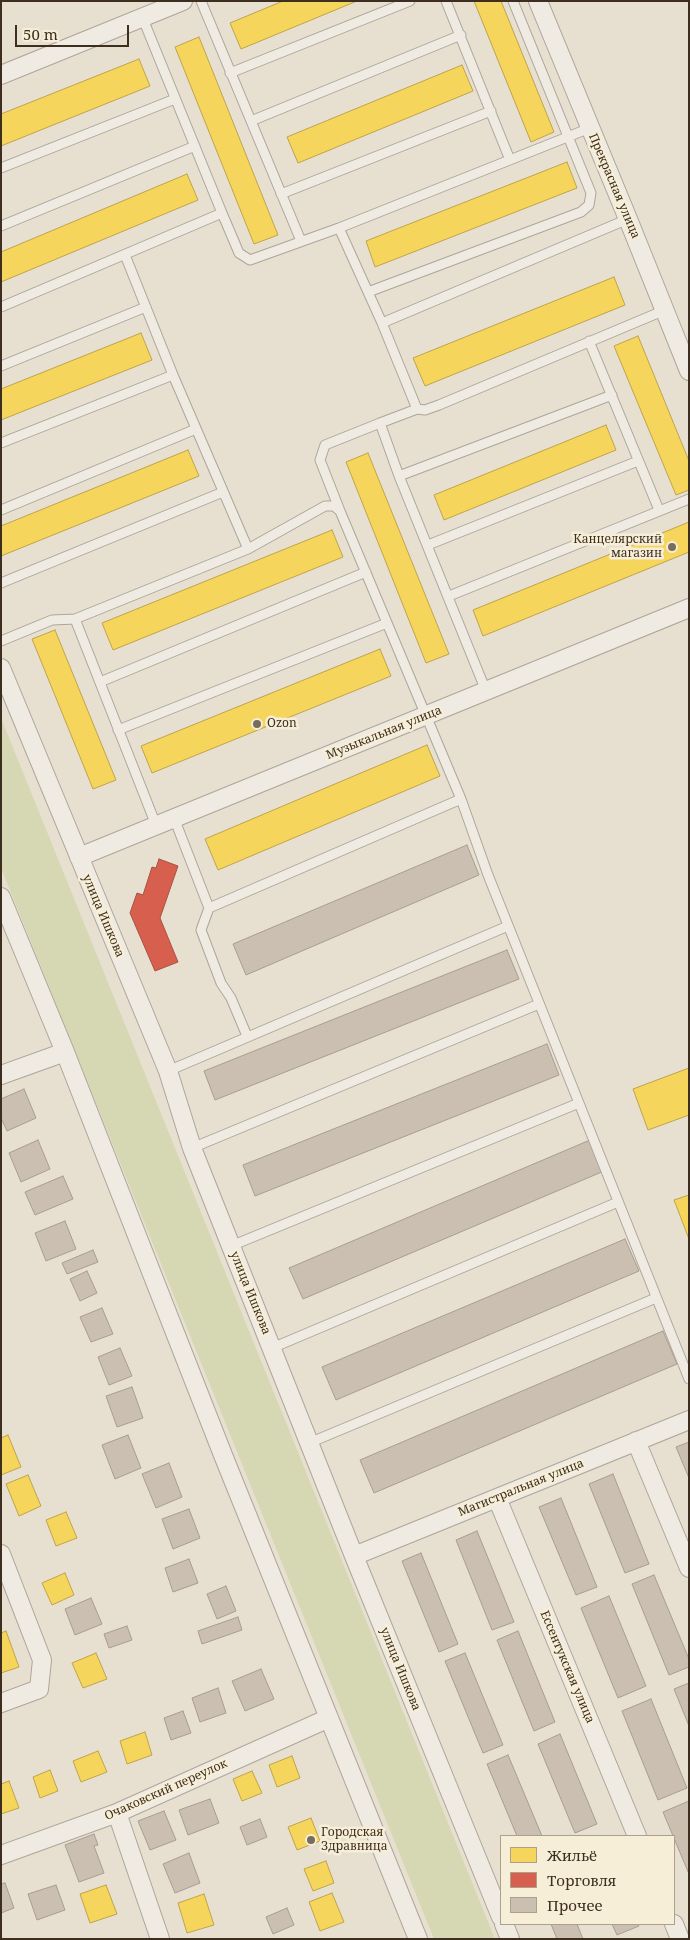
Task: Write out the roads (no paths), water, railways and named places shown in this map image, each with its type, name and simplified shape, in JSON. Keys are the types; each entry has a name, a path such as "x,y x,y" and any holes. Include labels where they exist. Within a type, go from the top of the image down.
{"street":[{"path":"1,76 183,1"},
{"name":"Прекрасная улица","path":"538,1 689,371"},
{"name":"Музыкальная улица","path":"79,857 689,608"},
{"name":"улица Ишкова","path":"1,668 168,1071 192,1148 354,1556 500,1915"},
{"path":"1,897 65,1052 223,1455 418,1939"},
{"path":"1,1075 65,1052"},
{"name":"Магистральная улица","path":"354,1556 689,1420"},
{"path":"636,1441 689,1568"},
{"name":"Ессентукская улица","path":"497,1498 637,1835"},
{"path":"1,1554 42,1660 39,1689 1,1703"},
{"name":"Очаковский переулок","path":"1,1855 117,1813 328,1718"},
{"path":"117,1813 160,1939"},
{"path":"504,1925 510,1939"},
{"path":"674,1925 680,1939"}],"lane":[{"path":"201,1 301,241"},
{"path":"230,73 410,1"},
{"path":"446,1 510,160"},
{"path":"368,292 581,212 589,205 591,193 513,1"},
{"path":"143,19 239,253 250,260 339,228 590,128"},
{"path":"251,121 461,35"},
{"path":"1,168 175,99"},
{"path":"281,194 491,111"},
{"path":"1,226 195,146"},
{"path":"1,307 222,213"},
{"path":"382,323 628,219"},
{"path":"339,228 382,323 417,409"},
{"path":"125,255 173,375 248,549"},
{"path":"1,366 146,307"},
{"path":"665,310 439,405 425,410 417,409 325,445 320,460 340,512 461,799 488,876 689,1379"},
{"path":"589,341 659,510"},
{"path":"1,443 173,375"},
{"path":"399,476 612,396"},
{"path":"380,423 399,476 449,596 486,692"},
{"path":"1,510 196,429"},
{"path":"428,545 638,461"},
{"path":"1,583 223,492"},
{"path":"449,596 689,498"},
{"path":"1,641 52,620 75,619 248,549 325,506 334,506 340,512"},
{"path":"100,682 366,572"},
{"path":"75,619 156,825"},
{"path":"118,730 388,623"},
{"path":"208,908 461,799"},
{"path":"174,818 208,908 201,930 221,983 231,998 247,1036"},
{"path":"168,1071 508,926"},
{"path":"192,1148 539,1004"},
{"path":"231,1246 579,1104"},
{"path":"272,1348 618,1202"},
{"path":"309,1443 656,1298"}],"place":[{"name":"Канцелярский магазин","path":"672,547"},
{"name":"Ozon","path":"257,724"},
{"name":"Городская Здравница","path":"311,1840"}]}
